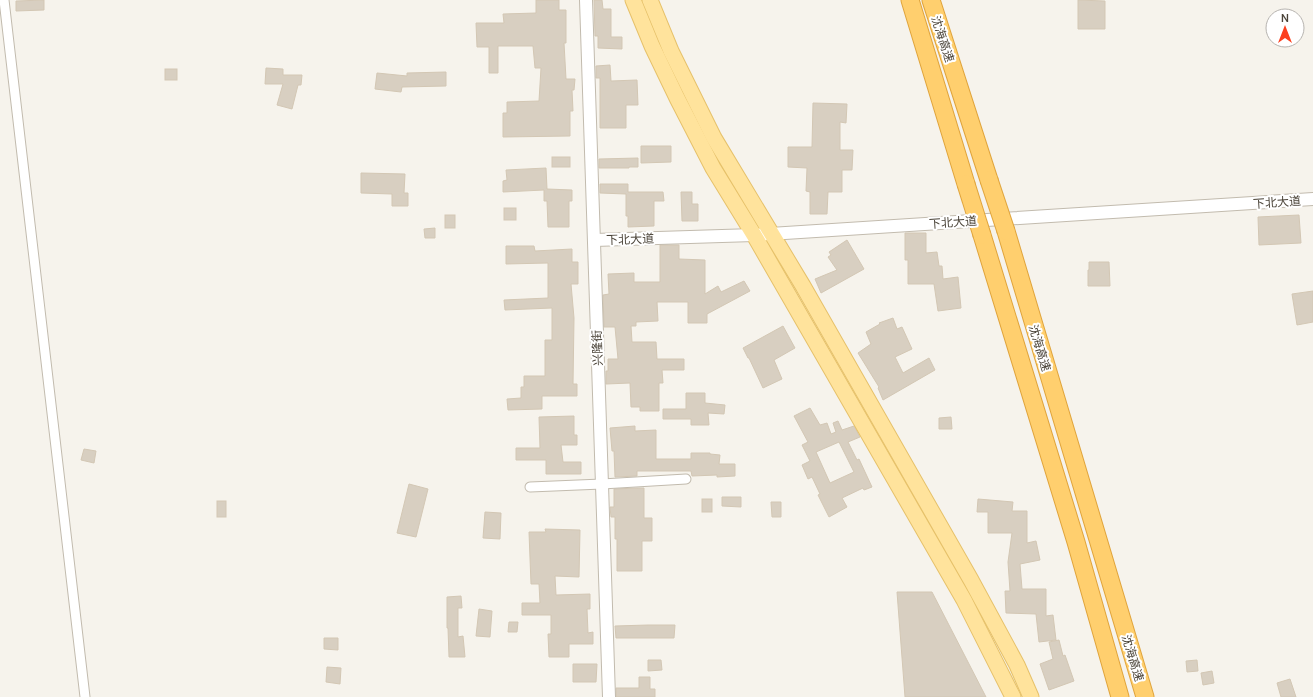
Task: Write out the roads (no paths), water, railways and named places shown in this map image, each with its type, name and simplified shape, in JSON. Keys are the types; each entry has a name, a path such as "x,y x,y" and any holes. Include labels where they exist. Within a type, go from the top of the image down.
{"highway":[{"name":"沈海高速","path":"910,0 1076,542 1120,697"},
{"name":"沈海高速","path":"931,0 1006,231 1145,697"}],"main road":[{"path":"633,0 652,46 694,134 713,168 754,234 964,600 1013,697"},
{"path":"650,0 671,51 714,138 803,286 971,580 1017,666 1031,697"}],"street":[{"path":"4,0 85,697"},
{"name":"兴隆街","path":"586,0 609,697"},
{"name":"下北大道","path":"594,240 754,234 1313,199"},
{"path":"530,486 602,484 686,479"}]}
